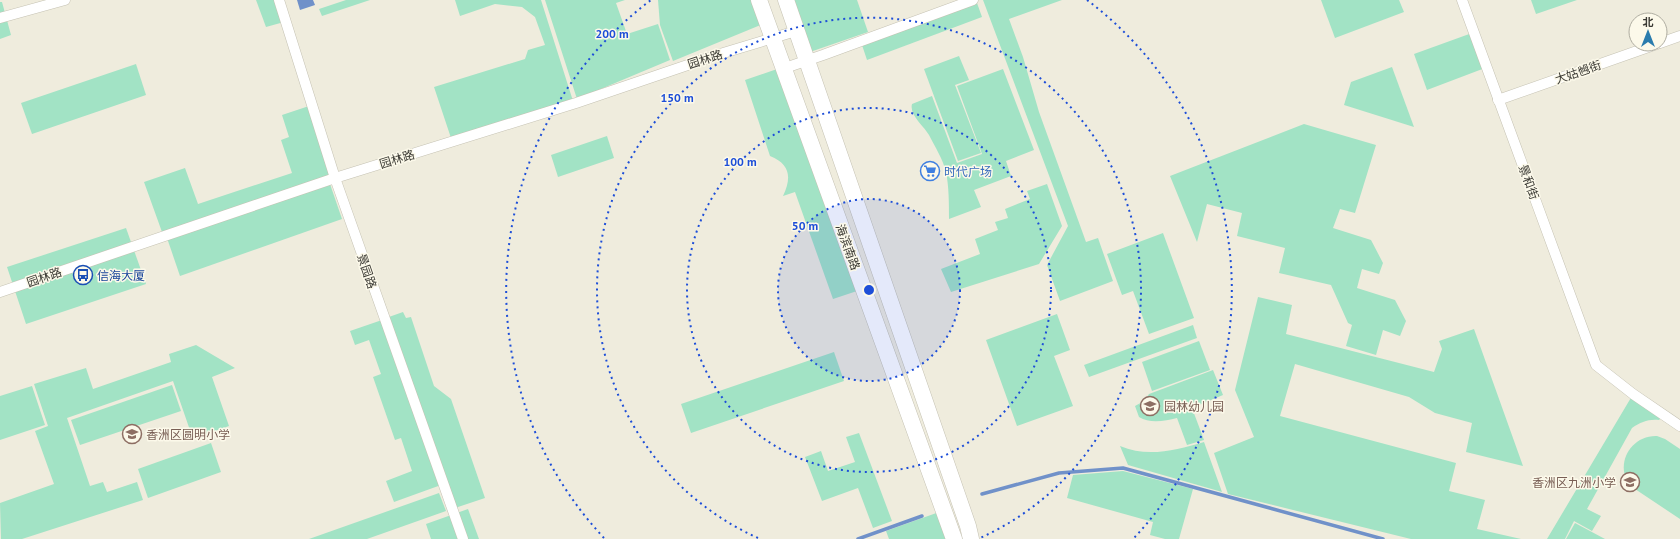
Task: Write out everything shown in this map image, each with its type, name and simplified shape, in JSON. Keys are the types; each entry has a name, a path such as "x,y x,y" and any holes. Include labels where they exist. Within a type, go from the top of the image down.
{"main road":[{"name":"海滨南路","path":"759,0 782,69 954,539"},
{"name":"海滨南路","path":"786,0 970,532 977,539"},
{"path":"948,522 950,539"}],"street":[{"path":"0,18 65,0"},
{"name":"景园路","path":"279,0 335,178 463,539"},
{"path":"782,69 973,0"},
{"name":"景和街","path":"1462,0 1596,365 1633,394 1680,426"},
{"name":"园林路","path":"0,292 335,178 555,110 720,54 796,31"},
{"name":"大姑乸街","path":"1668,41 1680,36"},
{"name":"大姑乸街","path":"1498,100 1636,52"}],"green space":[{"path":"256,0 276,0 284,22 266,27"},
{"path":"346,0 370,0 322,16 319,9"},
{"path":"455,0 541,0 573,101 451,138 434,87 525,59 528,50 545,45 535,17 522,7 495,4 460,16"},
{"path":"545,0 625,0 616,3 627,34 658,24 670,60 577,99"},
{"path":"658,0 756,0 763,24 673,61 660,25"},
{"path":"792,0 857,0 868,32 810,52"},
{"path":"983,0 1062,0 1009,19 1023,57 1039,112 1086,242 1098,238 1113,281 1060,301 1047,265 1068,226"},
{"path":"1321,0 1399,0 1404,12 1335,38"},
{"path":"1531,0 1577,0 1536,14"},
{"path":"0,2 2,2 11,35 0,39"},
{"path":"977,3 982,17 867,60 862,45"},
{"path":"1472,33 1485,68 1427,90 1414,54"},
{"path":"959,56 969,80 955,85 981,153 958,161 924,69"},
{"path":"136,64 146,95 32,134 21,103"},
{"path":"1392,67 1414,127 1344,105 1351,82"},
{"path":"780,68 860,290 833,299 795,192 783,196 788,183 787,172 782,163 770,156 745,80"},
{"path":"1003,69 1034,150 1006,161 1011,176 974,190 981,207 949,219 948,190 945,167 929,135 915,116 912,104 932,96 957,163 982,154 957,86"},
{"path":"309,106 332,177 162,232 144,182 185,168 198,204 292,173 281,140 289,137 282,115"},
{"path":"1304,124 1376,145 1355,213 1340,209 1333,228 1371,240 1383,263 1379,274 1362,269 1357,288 1395,300 1406,321 1400,336 1383,330 1376,355 1346,346 1352,325 1348,323 1331,285 1279,273 1285,248 1237,236 1242,213 1207,204 1197,242 1170,176"},
{"path":"607,136 614,158 558,177 551,155"},
{"path":"330,184 342,219 180,276 167,238"},
{"path":"1047,184 1062,226 1039,264 951,292 941,269 980,254 975,239 998,230 995,222 1008,218 1005,209 1030,199 1027,191"},
{"path":"126,228 146,284 26,324 7,267"},
{"path":"1163,233 1194,318 1149,334 1133,291 1122,295 1107,254"},
{"path":"1258,297 1292,305 1286,334 1434,372 1442,349 1439,341 1474,329 1523,466 1466,452 1472,423 1435,413 1409,397 1295,364 1280,416 1456,463 1449,491 1485,500 1477,529 1521,539 1411,539 1228,494 1214,453 1254,437 1235,390"},
{"path":"403,312 406,318 411,317 434,386 451,399 485,498 455,508 386,318"},
{"path":"1057,314 1070,350 1054,356 1073,406 1017,426 986,340"},
{"path":"382,320 441,485 394,502 386,481 412,471 401,438 395,440 373,377 381,374 369,340 355,345 350,331"},
{"path":"1193,325 1197,338 1089,377 1084,365"},
{"path":"1199,341 1210,370 1152,391 1142,362"},
{"path":"196,345 235,368 212,377 229,426 193,439 173,381 67,418 90,486 103,482 107,492 137,482 143,500 22,539 1,539 0,503 54,484 35,431 48,426 34,384 86,368 93,389 171,362 169,354"},
{"path":"834,352 844,381 691,433 681,404"},
{"path":"1213,370 1223,395 1192,408 1204,440 1187,445 1177,418 1163,421 1148,421 1139,417 1135,406 1144,401 1149,394"},
{"path":"172,385 181,411 80,445 71,420"},
{"path":"32,386 45,425 0,440 0,396"},
{"path":"1632,396 1663,416 1659,420 1645,421 1632,428 1587,509 1601,516 1592,531 1574,521 1565,539 1547,539"},
{"path":"859,433 892,521 873,528 858,488 822,501 805,457 821,451 828,471 855,462 846,437"},
{"path":"1657,436 1665,439 1680,449 1680,519 1632,487 1626,479 1624,462 1632,447 1647,437"},
{"path":"1204,442 1222,492 1128,465 1120,446 1141,452 1162,452"},
{"path":"211,443 221,472 148,498 138,469"},
{"path":"1123,471 1193,489 1179,539 1165,539 1150,535 1153,522 1067,498 1073,475"},
{"path":"439,493 446,511 367,539 309,539"},
{"path":"468,509 479,539 431,539 426,524"},
{"path":"942,511 952,539 889,539 886,531"},
{"path":"1575,523 1605,539 1566,539"}],"water":[{"path":"297,0 313,0 315,5 300,10"}],"waterway":[{"path":"982,494 1059,473 1123,468 1383,539"},
{"path":"858,539 922,516"}],"place":[{"name":"时代广场","path":"930,171"},
{"name":"信海大厦","path":"83,275"},
{"name":"园林幼儿园","path":"1150,406"},
{"name":"香洲区圆明小学","path":"132,434"},
{"name":"香洲区九洲小学","path":"1630,482"}]}
